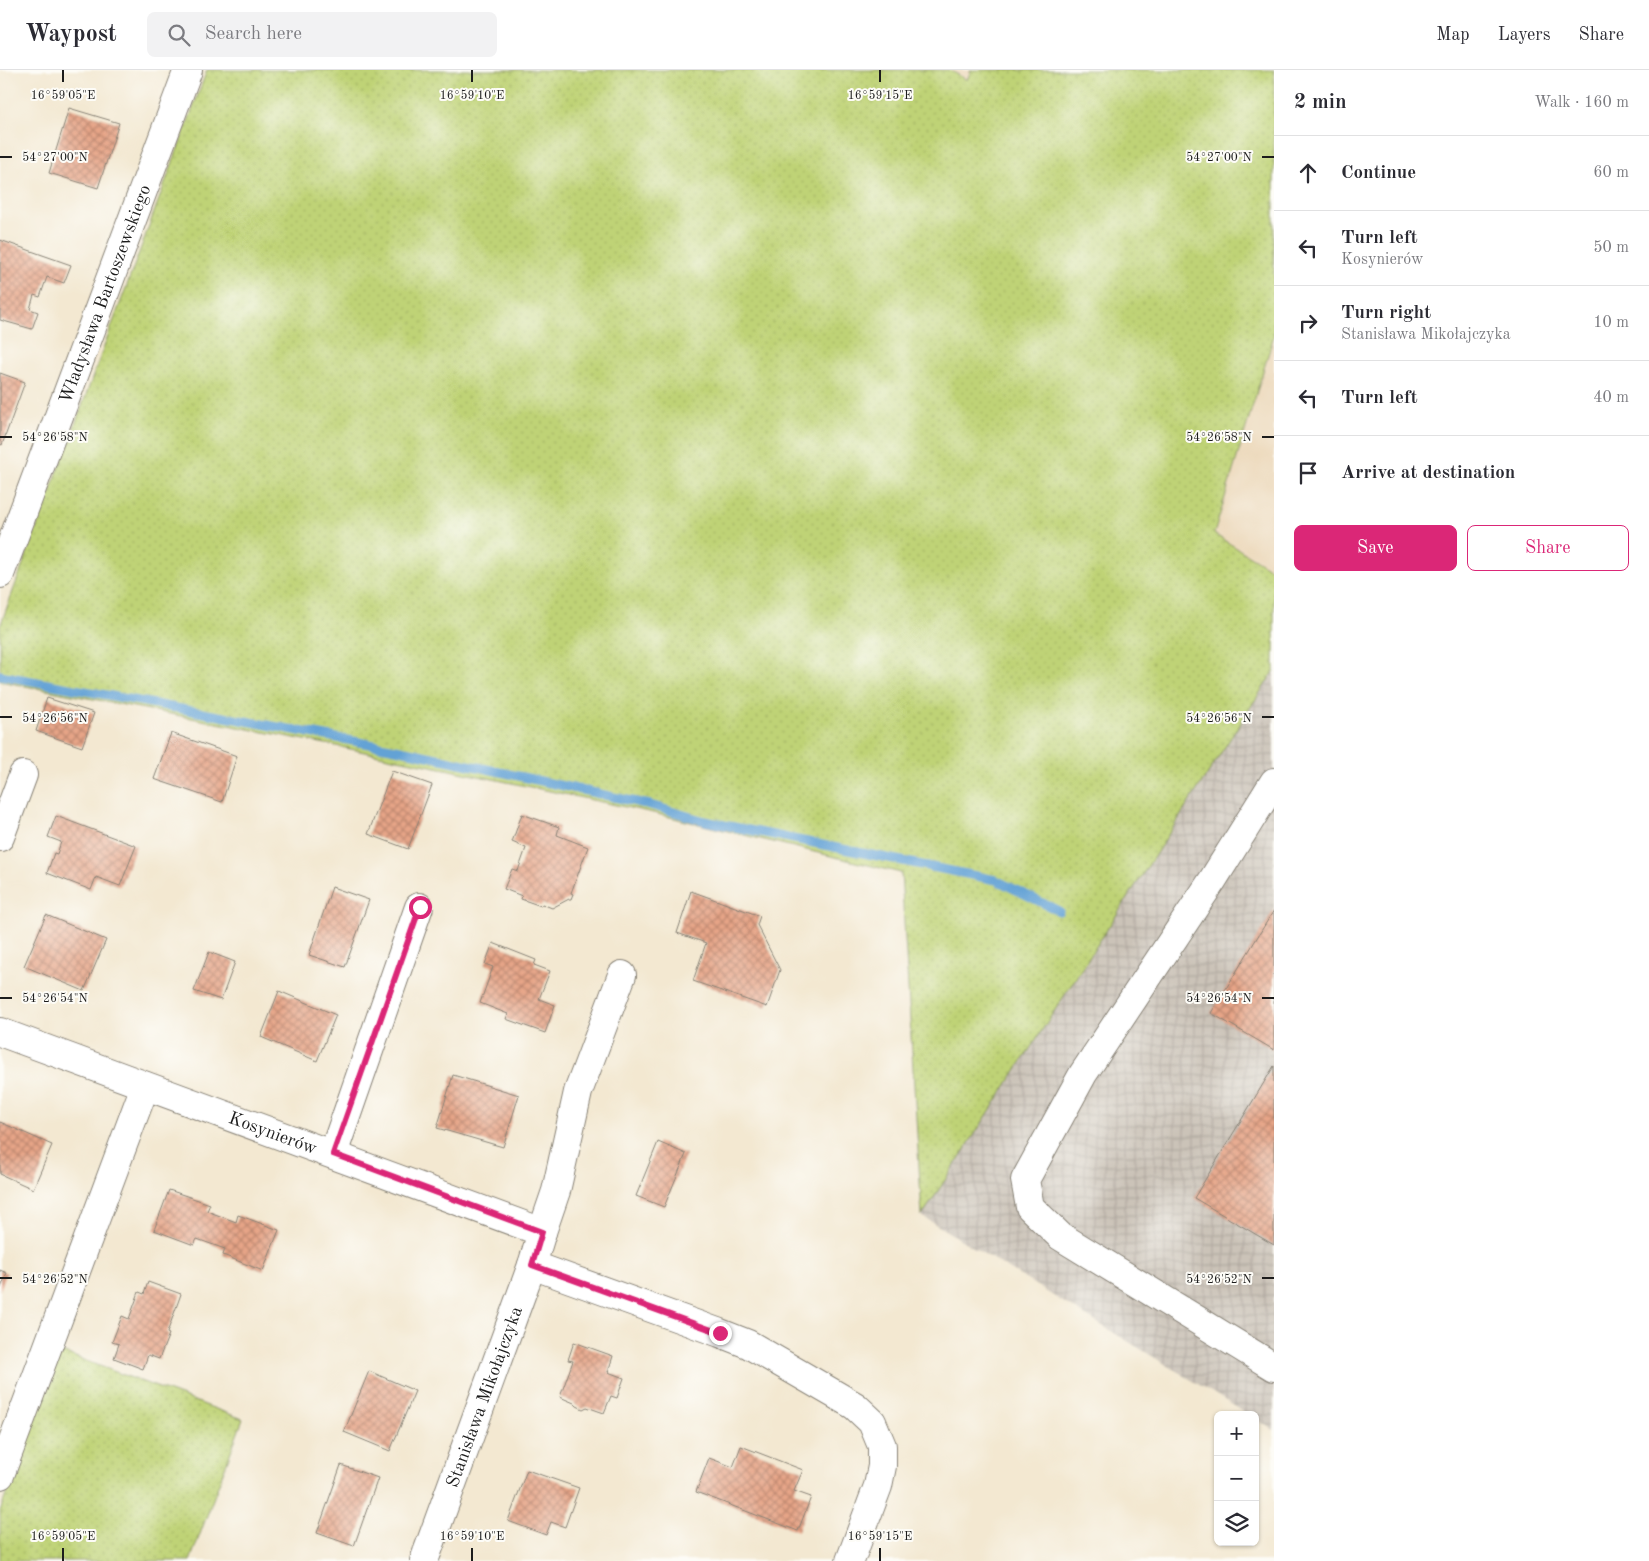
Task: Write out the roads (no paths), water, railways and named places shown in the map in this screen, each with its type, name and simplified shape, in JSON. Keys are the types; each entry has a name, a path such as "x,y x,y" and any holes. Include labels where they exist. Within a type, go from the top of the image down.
{"street":[{"name":"Władysława Bartoszewskiego","path":"0,574 188,70"},
{"path":"0,837 23,775"},
{"path":"1274,782 1212,881 1083,1074 1025,1180 1030,1207 1060,1236 1274,1367"},
{"path":"333,1154 420,907"},
{"name":"Stanisława Mikołajczyka","path":"424,1561 532,1265 556,1191 578,1092 622,975"},
{"name":"Kosynierów","path":"0,1032 542,1232"},
{"path":"0,1475 145,1086"},
{"path":"532,1265 748,1344 855,1406 872,1422 882,1446 882,1466 878,1486 850,1561"}],"waterway":[{"path":"0,675 396,749 650,805 705,821 996,880 1059,911"}]}
